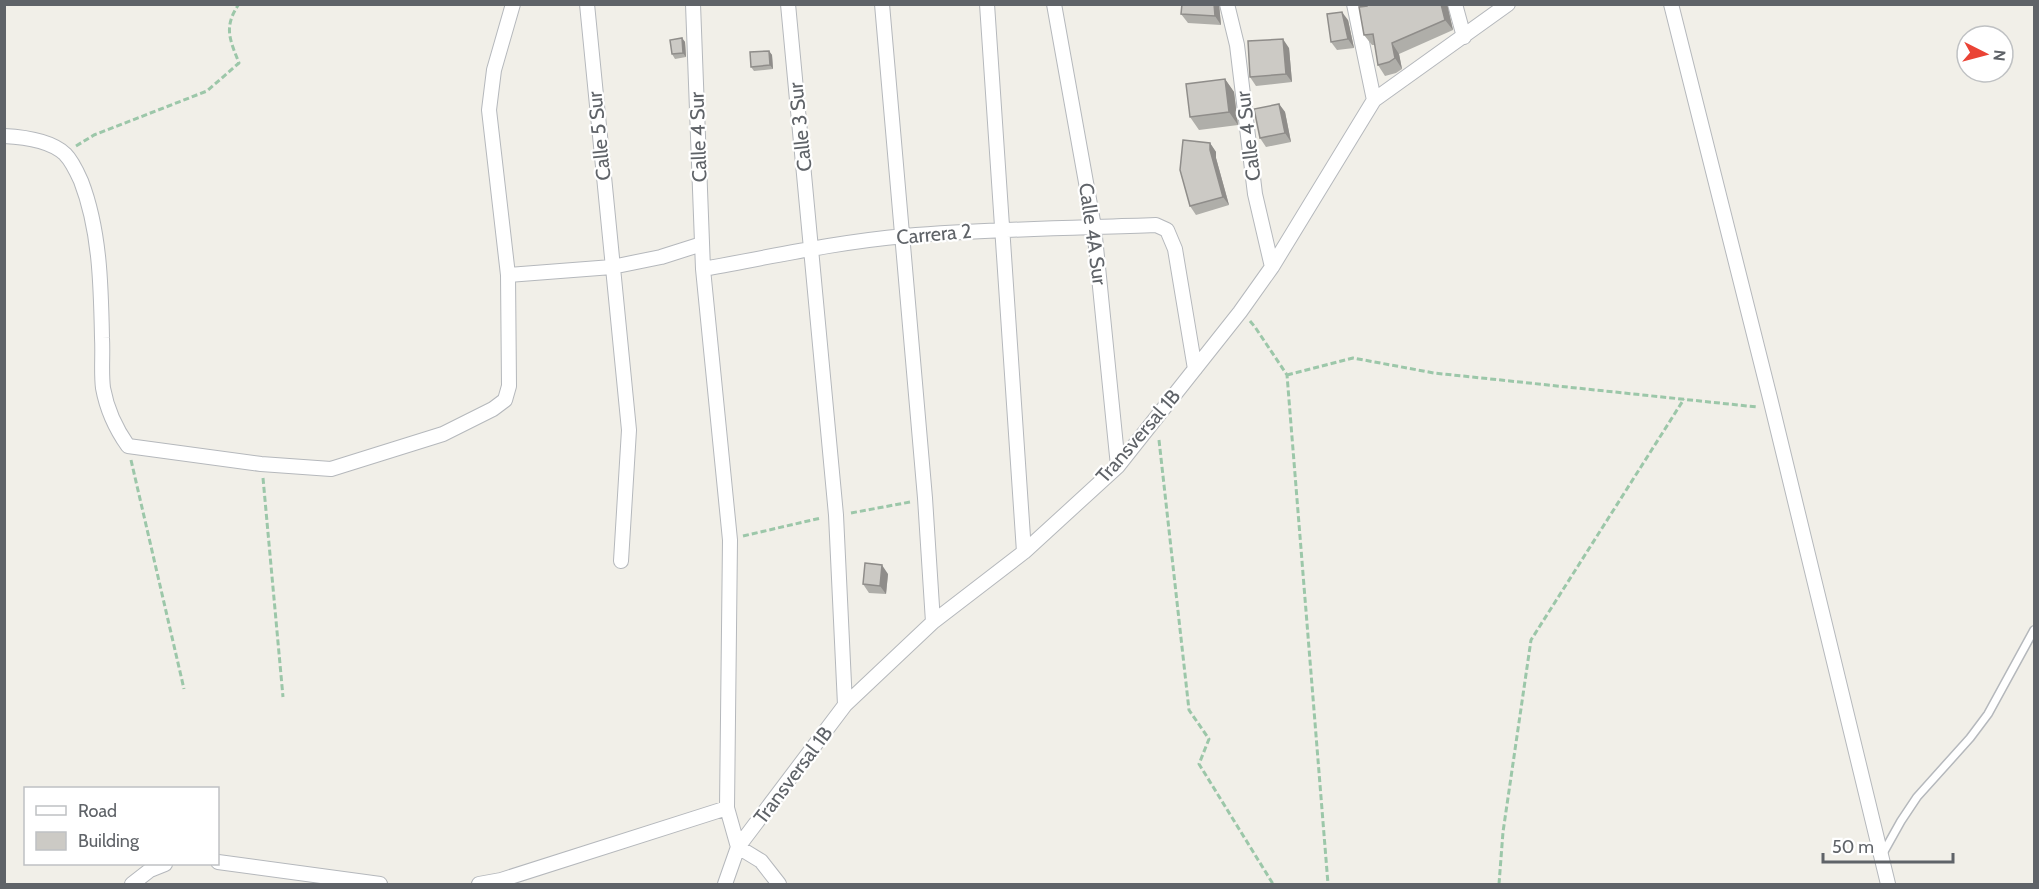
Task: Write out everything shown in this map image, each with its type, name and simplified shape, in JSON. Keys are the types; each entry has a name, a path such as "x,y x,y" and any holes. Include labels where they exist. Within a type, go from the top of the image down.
{"street":[{"path":"4,136 46,143 65,154 77,171 94,226 101,294 104,389 114,425 128,446 261,464 331,469 443,434 505,400 509,386 508,275 489,110 494,70 513,4"},
{"name":"Calle 5 Sur","path":"586,4 628,430 621,561"},
{"name":"Calle 4 Sur","path":"693,4 703,269 730,540 727,808 738,847"},
{"name":"Calle 3 Sur","path":"788,4 837,515 845,705"},
{"path":"882,4 925,498 933,622"},
{"path":"987,4 1024,552"},
{"name":"Calle 4A Sur","path":"1054,4 1094,227 1118,466"},
{"name":"Calle 4 Sur","path":"1227,4 1237,45 1255,194 1272,267"},
{"path":"1354,4 1374,100"},
{"path":"1455,4 1464,37"},
{"name":"Transversal 1B","path":"725,885 738,847 845,705 933,622 1024,552 1118,466 1240,312 1272,267 1374,100 1508,4"},
{"path":"1671,4 1770,398 1888,885"},
{"name":"Carrera 2","path":"703,269 812,249 903,236 1001,229 1155,225 1167,230 1175,249 1194,369"},
{"path":"508,275 612,267 661,257 702,244"},
{"path":"478,885 501,880 727,808"},
{"path":"738,847 761,861 779,885"},
{"path":"219,862 380,885"},
{"path":"132,885 150,870 162,865"}],"lane":[{"path":"1881,856 1900,821 1917,797 1970,738 1988,714 2034,630"}],"path":[{"path":"65,154 94,135 207,91 239,63 228,34 233,13 239,4"},
{"path":"1240,312 1256,327 1287,375 1329,885"},
{"path":"1287,375 1353,358 1434,374 1760,408 1770,398"},
{"path":"1499,885 1503,832 1531,640 1684,399"},
{"path":"1156,417 1189,710 1209,739 1199,764 1273,885"},
{"path":"128,446 184,688"},
{"path":"261,464 283,697"}],"building":[{"path":"1182,4 1214,4 1215,16 1181,14"},
{"path":"1367,4 1441,4 1445,20 1392,43 1395,58 1378,65 1373,34 1364,35 1359,7 1367,6"},
{"path":"1342,12 1348,39 1331,42 1327,14"},
{"path":"682,38 683,53 672,54 670,40"},
{"path":"1283,39 1286,74 1250,77 1248,41"},
{"path":"769,51 770,65 751,67 750,52"},
{"path":"1225,79 1229,112 1190,117 1186,84"},
{"path":"1279,104 1285,133 1260,138 1254,109"},
{"path":"1183,140 1210,143 1223,197 1190,206 1180,170"},
{"path":"865,563 882,565 880,586 863,584"}]}
